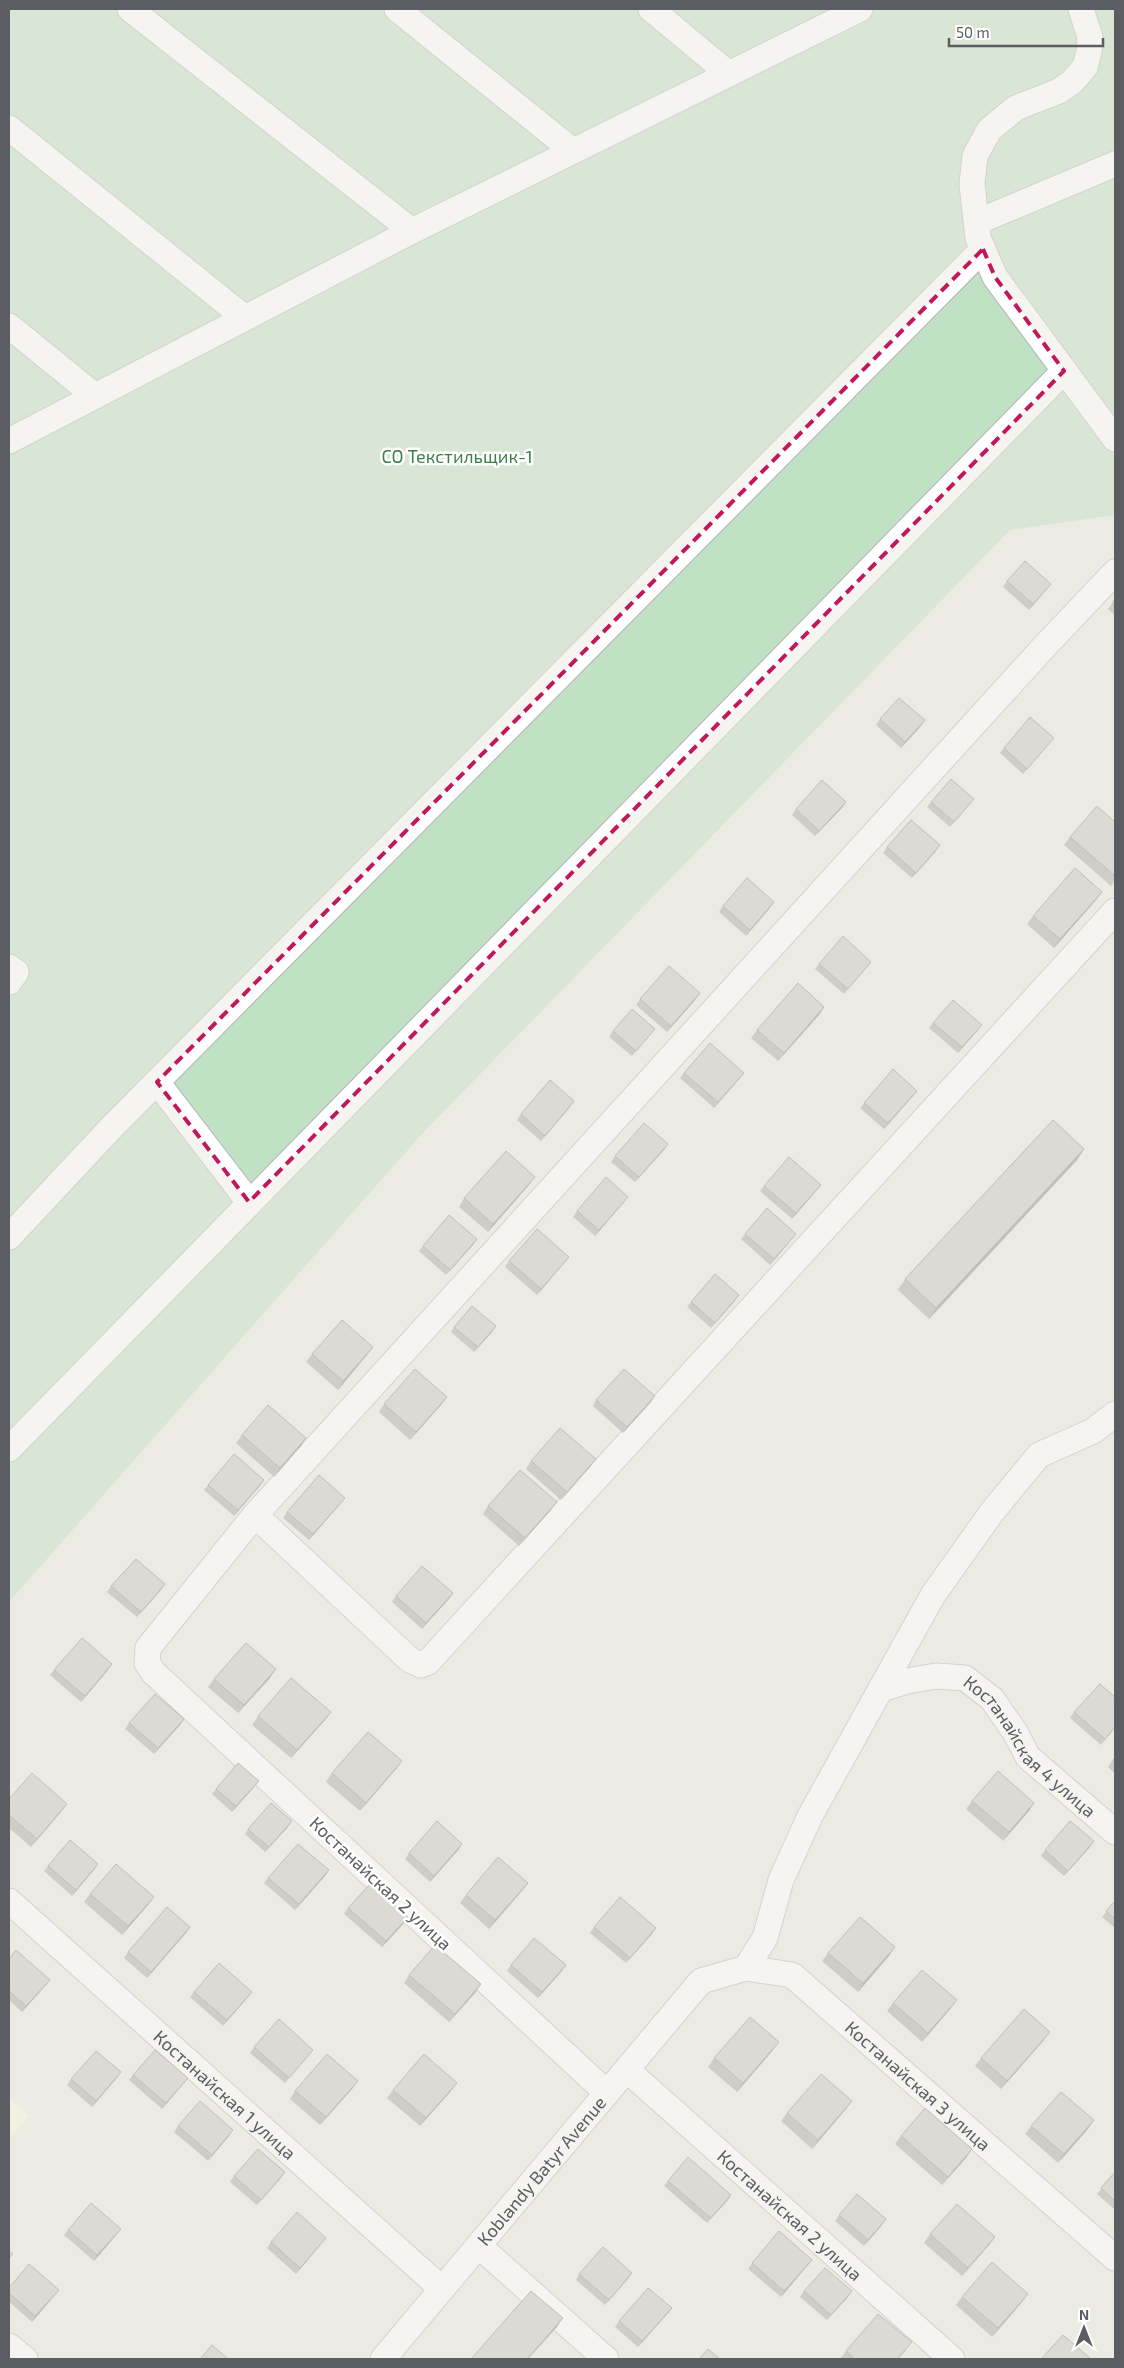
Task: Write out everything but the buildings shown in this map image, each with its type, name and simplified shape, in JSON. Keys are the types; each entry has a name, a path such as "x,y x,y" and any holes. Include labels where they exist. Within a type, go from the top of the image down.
{"street":[{"path":"130,9 412,231"},
{"path":"397,9 573,151"},
{"path":"651,9 729,74"},
{"path":"9,441 412,231 860,9"},
{"path":"1081,9 1090,36 1090,52 1085,66 1072,82 1058,91 1016,108 989,130 975,156 972,184 978,238 995,277 1115,439"},
{"path":"9,128 245,318"},
{"path":"976,222 1115,164"},
{"path":"9,1236 157,1082 983,249"},
{"path":"9,326 95,396"},
{"path":"9,1449 1064,370"},
{"path":"1115,572 1044,646 255,1515 410,1660 422,1664 428,1662 1115,911"},
{"path":"9,967 16,972 9,982"},
{"path":"157,1082 249,1202"},
{"path":"746,1968 765,1938 781,1880 810,1816 933,1595 992,1512 1039,1455 1093,1431 1115,1414"},
{"name":"Костанайская 2 улица","path":"255,1515 148,1648 147,1663 154,1673 607,2093"},
{"name":"Костанайская 4 улица","path":"881,1690 907,1681 936,1676 965,1678 992,1699 1015,1732 1028,1757 1115,1832"},
{"name":"Костанайская 1 улица","path":"9,1901 442,2289"},
{"name":"Костанайская 3 улица","path":"701,1982 746,1968 792,1975 1115,2258"},
{"name":"Koblandy Batyr Avenue","path":"382,2359 701,1982"},
{"name":"Костанайская 2 улица","path":"627,2070 952,2359"},
{"path":"478,2246 606,2359"},
{"path":"9,2346 25,2359"}],"highlighted area":[{"path":"983,249 995,277 1064,371 249,1202 157,1082"}],"shaded area":[{"path":"9,2097 29,2116 9,2139"}],"green space":[{"name":"СО Текстильщик-1","path":"9,9 1115,9 1115,515 1010,530 421,1135 9,1602"}]}
